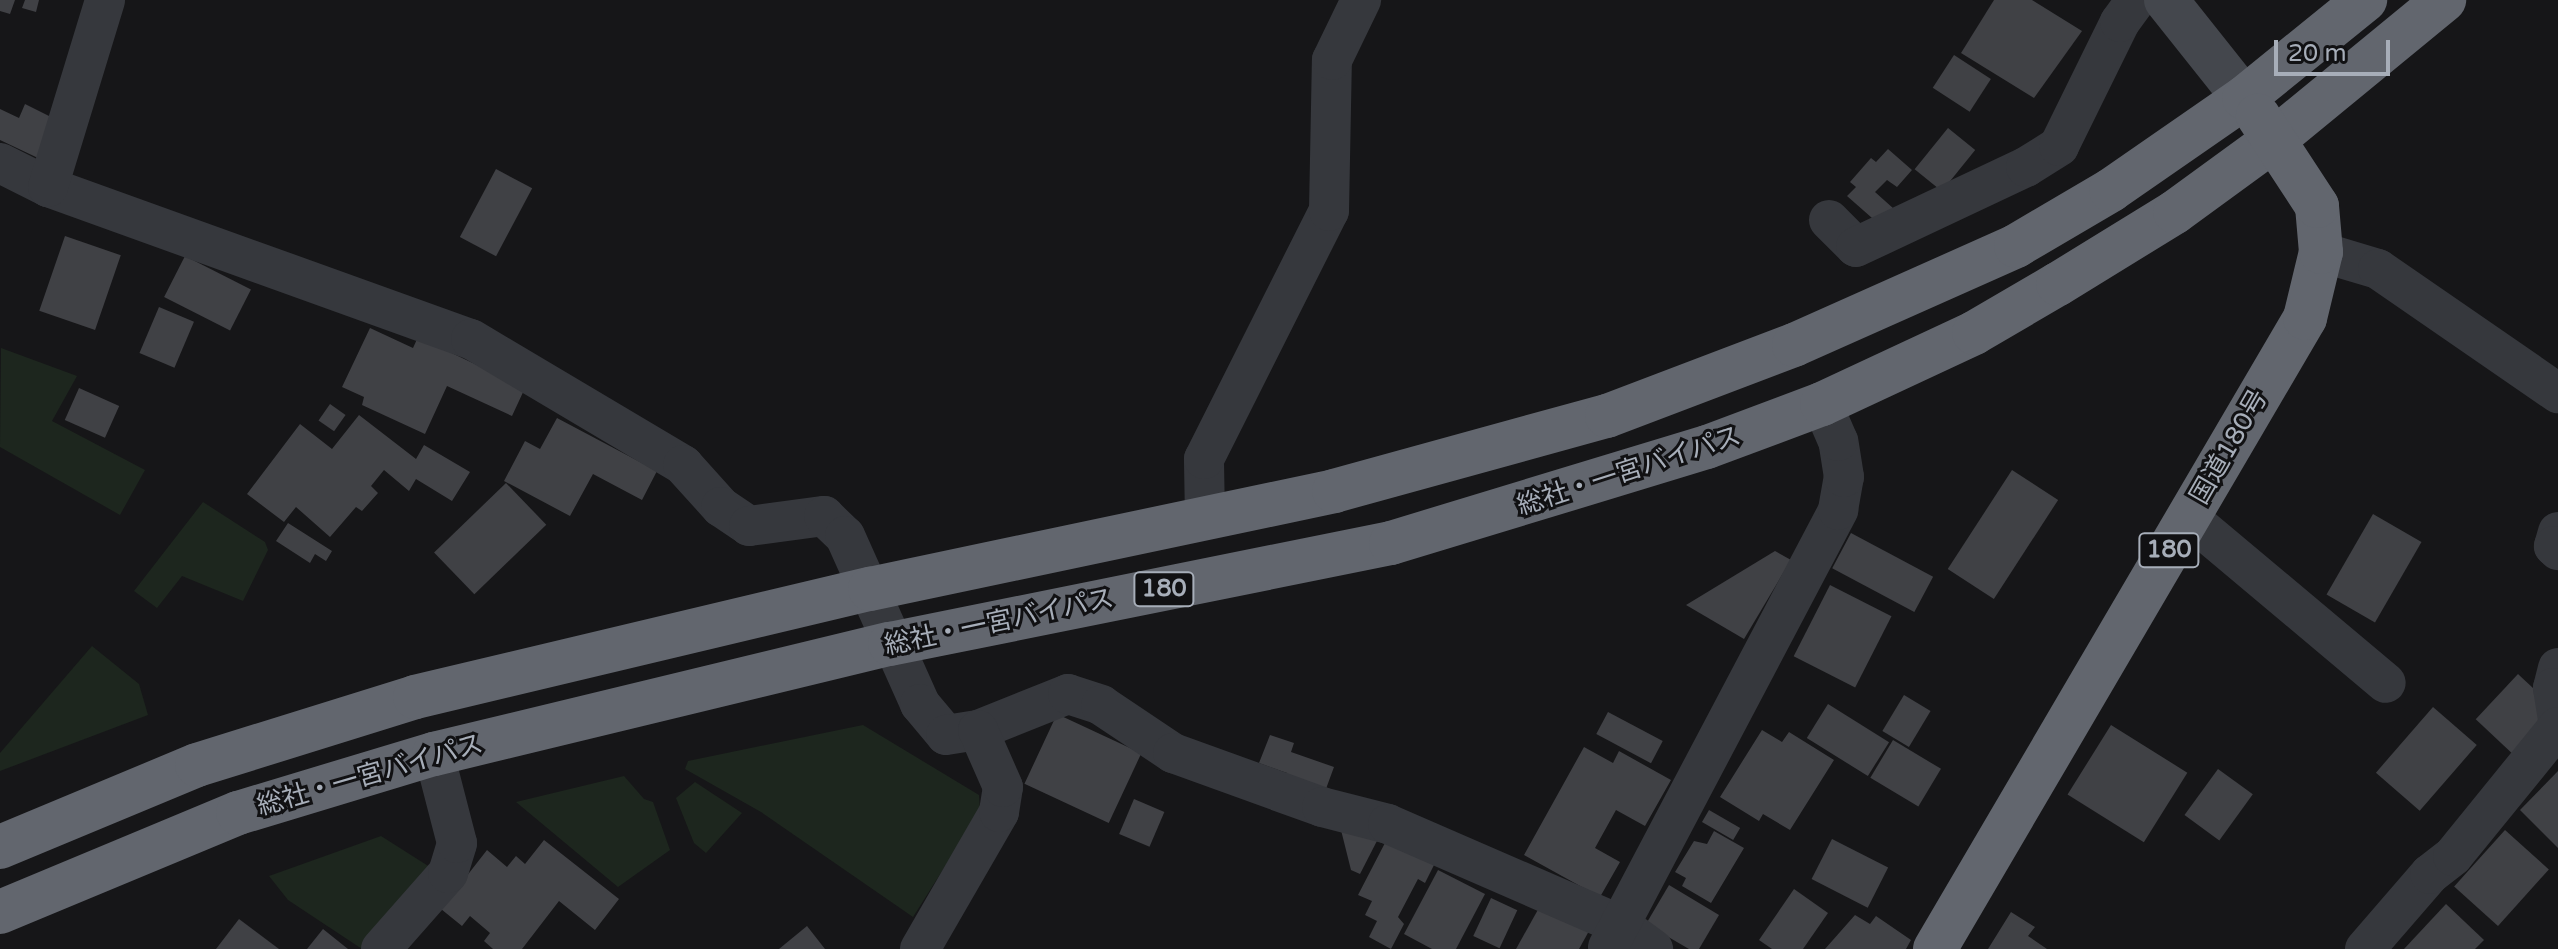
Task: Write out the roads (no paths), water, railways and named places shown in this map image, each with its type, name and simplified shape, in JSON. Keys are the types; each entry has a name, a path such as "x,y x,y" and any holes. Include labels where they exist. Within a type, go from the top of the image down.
{"highway":[{"name":"180","path":"0,847 197,765 415,697 870,589 1205,519 1469,458 1607,416 1794,345 2016,246 2111,190 2244,98 2365,0"},
{"name":"180","path":"2275,139 2444,0"},
{"name":"国道180号","path":"1935,949 2305,318 2321,252 2317,206 2275,139 2244,98"},
{"name":"総社・一宮バイパス","path":"0,912 238,813 434,754 890,644 1391,543 1579,491 1822,404 1974,333 2175,212 2275,139"}],"street":[{"path":"48,187 105,0"},
{"path":"1205,519 1204,459 1329,211 1332,60 1361,0"},
{"path":"1829,220 1856,247 2026,167 2059,146 2120,22 2136,0"},
{"path":"2166,0 2244,98"},
{"path":"0,163 48,187 471,339 683,465 721,507 749,526 824,516 845,536 870,589 890,644 920,704 946,735 978,730 1068,694 1101,705 1173,753 1322,807 1388,824 1614,937 1653,949"},
{"path":"2321,252 2378,269 2558,393"},
{"path":"1614,937 1838,510 1844,477 1838,441 1822,404"},
{"path":"2188,517 2386,683"},
{"path":"2558,532 2558,550"},
{"path":"2365,949 2430,874 2453,856 2558,724 2553,688 2558,668"},
{"path":"920,949 999,812 1003,787 978,730"},
{"path":"381,949 448,873 457,843 434,754"}]}
